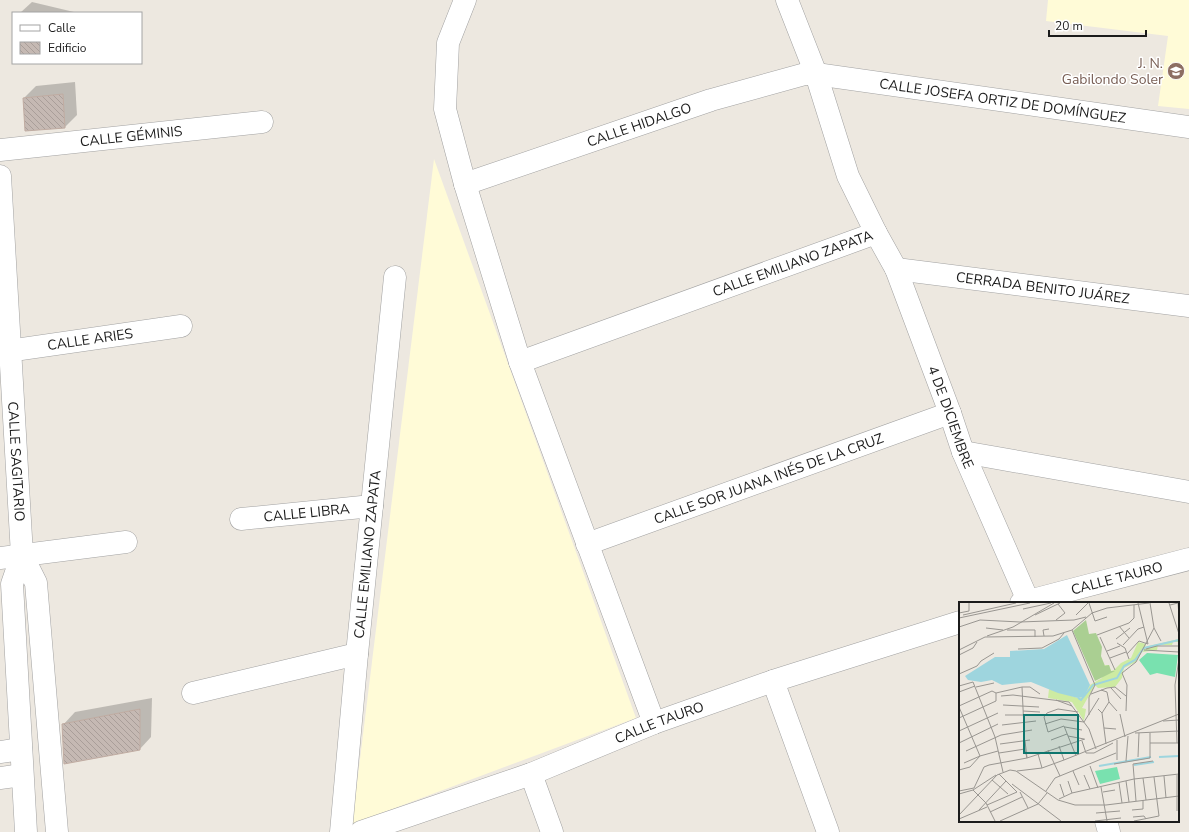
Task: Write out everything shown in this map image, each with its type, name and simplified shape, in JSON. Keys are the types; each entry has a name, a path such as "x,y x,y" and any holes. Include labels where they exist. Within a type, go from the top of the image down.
{"street":[{"path":"464,0 448,43 445,109 520,362 586,544 654,723"},
{"name":"CALLE EMILIANO ZAPATA","path":"520,362 876,233 848,176 816,74 788,0"},
{"name":"CALLE HIDALGO","path":"466,184 711,100 805,74 816,74"},
{"name":"CALLE JOSEFA ORTIZ DE DOMÍNGUEZ","path":"816,74 1189,127"},
{"name":"CALLE GÉMINIS","path":"0,150 262,122"},
{"name":"CALLE SAGITARIO","path":"0,176 5,351 22,555 36,583 57,832"},
{"name":"4 DE DICIEMBRE","path":"876,233 896,268 963,452 1026,602"},
{"name":"CERRADA BENITO JUÁREZ","path":"896,268 1189,306"},
{"name":"CALLE EMILIANO ZAPATA","path":"342,832 357,654 395,277"},
{"name":"CALLE ARIES","path":"5,351 181,326"},
{"name":"CALLE SOR JUANA INÉS DE LA CRUZ","path":"586,544 950,413"},
{"path":"963,452 1189,492"},
{"name":"CALLE LIBRA","path":"241,519 372,506"},
{"path":"0,558 126,542"},
{"name":"CALLE SAGITARIO","path":"22,555 12,584 10,750 22,775 26,832"},
{"name":"CALLE TAURO","path":"1026,602 1189,559"},
{"name":"CALLE TAURO","path":"361,832 531,774 654,723 773,681 959,622"},
{"path":"193,693 357,654"},
{"path":"773,681 828,832"},
{"path":"531,774 552,832"},
{"path":"0,778 22,775"},
{"path":"1106,822 1110,832"}],"shaded area":[{"name":"J. N. Gabilondo Soler","path":"1048,0 1189,0 1189,109 1158,106 1168,36 1046,21"},
{"path":"434,159 636,718 352,824"}],"building":[{"path":"63,94 65,128 25,131 23,98"},
{"path":"140,709 140,750 64,764 62,724"}],"place":[{"name":"J. N. Gabilondo Soler","path":"1176,71"}]}
